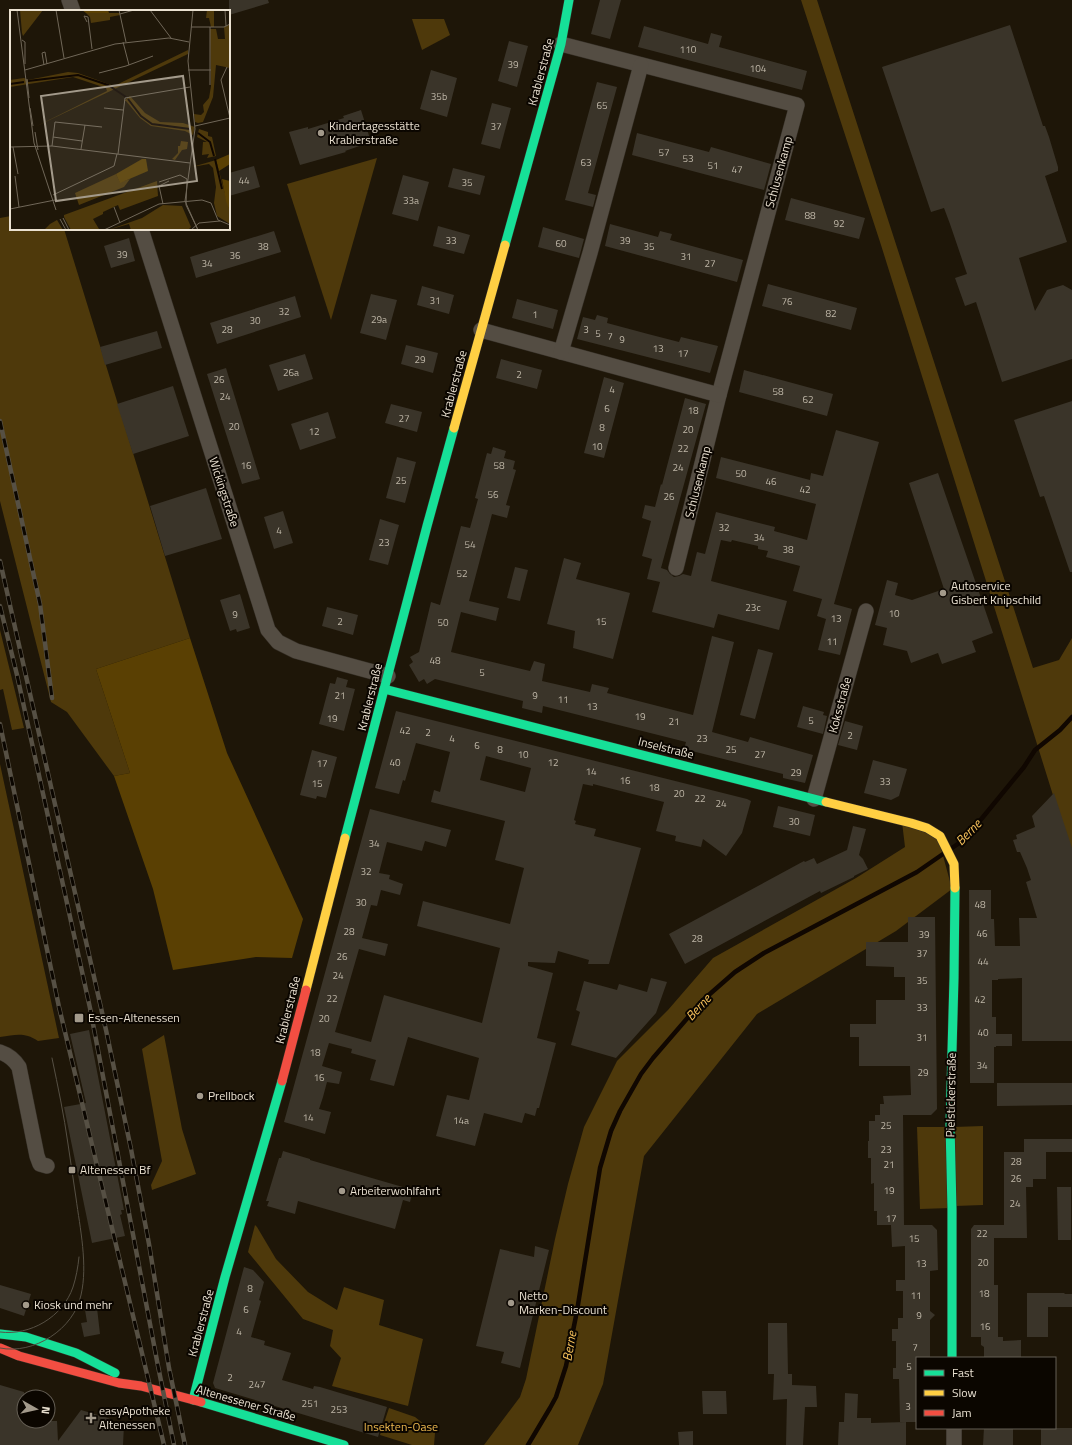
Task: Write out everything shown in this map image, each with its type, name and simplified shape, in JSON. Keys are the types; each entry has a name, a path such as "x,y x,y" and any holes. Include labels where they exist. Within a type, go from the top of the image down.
{"street":[{"path":"70,0 73,10"},
{"name":"Krablerstraße","path":"193,1400 225,1277 282,1080 386,683 481,330 561,44 569,0"},
{"name":"Schlusenkamp","path":"561,44 798,105 720,395 676,568"},
{"path":"561,352 590,253 641,65"},
{"name":"Wickingstraße","path":"141,230 268,630 278,642 296,651 386,683"},
{"path":"481,330 720,395"},
{"name":"Koksstraße","path":"814,799 866,611"},
{"name":"Inselstraße","path":"386,683 669,761 912,823 927,828 940,836"},
{"name":"Pielstickerstraße","path":"940,836 955,869 950,1124 952,1210 952,1357"},
{"path":"0,1052 12,1058 19,1067 37,1156 42,1165 47,1166"},
{"name":"Altenessener Straße","path":"0,1334 26,1337 76,1353 141,1386"},
{"name":"Altenessener Straße","path":"0,1348 19,1356 119,1383 141,1386 193,1400 344,1445"},
{"path":"954,1429 954,1445"}],"green space":[{"path":"801,0 817,0 1033,668 1059,660 1072,638 1072,856 881,245"},
{"path":"412,19 444,19 450,35 422,50"},
{"path":"377,158 331,320 287,184"},
{"path":"10,216 10,230 64,230 190,638 96,669 130,773 114,776 67,712 51,702 0,501 0,218"},
{"path":"0,630 24,728 12,730 3,689 0,690"},
{"path":"0,764 59,1038 38,1041 24,1035 0,1037"},
{"path":"902,822 938,837 952,889 896,931 757,1014 644,1156 603,1384 578,1445 484,1445 520,1397 526,1379 568,1184 584,1127 617,1061 668,1010 713,958 856,878 905,847"},
{"path":"164,1035 182,1129 196,1174 152,1190 151,1185 162,1161 142,1049"},
{"path":"983,1126 983,1205 955,1206 954,1127"},
{"path":"917,1127 947,1127 950,1208 920,1209"},
{"path":"255,1225 276,1259 308,1292 337,1310 344,1287 384,1300 379,1325 423,1339 408,1406 332,1386 341,1358 330,1346 333,1330 303,1319 248,1252"},
{"name":"Insekten-Oase","path":"389,1408 415,1417 435,1433 434,1445 412,1445 380,1435"}],"shaded area":[{"path":"190,638 227,753 303,919 292,958 256,957 173,970 153,889 114,776 130,773 96,669"}],"building":[{"path":"229,0 268,0 269,3 230,15"},
{"path":"600,0 621,0 610,39 591,34"},
{"path":"1010,25 1058,167 1058,171 1045,176 1067,242 1019,258 1035,311 1047,290 1063,285 1072,290 1072,359 1002,382 976,302 965,306 955,278 967,274 944,208 931,212 882,67"},
{"path":"644,26 708,44 711,33 722,36 719,47 807,71 802,90 638,47"},
{"path":"509,41 528,46 517,87 498,81"},
{"path":"431,70 457,78 447,117 420,109"},
{"path":"597,82 617,87 588,193 596,195 593,207 565,200"},
{"path":"492,103 511,108 500,149 481,144"},
{"path":"361,110 371,142 345,151 346,152 300,165 289,132 308,127 308,129 344,118 343,116"},
{"path":"637,133 709,152 711,147 771,164 764,190 632,155"},
{"path":"254,166 260,187 230,196 230,173"},
{"path":"453,168 485,176 480,195 448,187"},
{"path":"403,175 429,182 418,221 392,214"},
{"path":"791,198 865,218 859,239 785,220"},
{"path":"610,224 658,237 660,231 672,234 670,240 743,260 737,282 605,246"},
{"path":"438,226 470,235 464,254 433,246"},
{"path":"543,227 584,239 579,258 538,247"},
{"path":"274,231 281,252 196,278 190,257"},
{"path":"129,238 135,261 111,268 104,246"},
{"path":"768,284 857,308 851,330 762,306"},
{"path":"422,286 454,295 449,314 417,305"},
{"path":"371,294 397,300 386,340 360,333"},
{"path":"295,296 301,317 217,344 210,323"},
{"path":"517,299 558,310 553,329 512,318"},
{"path":"597,315 608,318 607,323 679,342 681,337 718,346 710,373 577,339 583,317 595,320"},
{"path":"157,331 162,348 105,365 100,347"},
{"path":"406,345 438,353 433,373 401,364"},
{"path":"305,354 313,379 278,391 269,365"},
{"path":"501,359 542,370 537,389 496,378"},
{"path":"226,368 260,479 242,484 207,374"},
{"path":"744,370 833,394 827,416 739,392"},
{"path":"604,377 624,383 604,458 584,453"},
{"path":"173,386 189,436 133,454 117,404"},
{"path":"685,398 706,404 661,568 667,570 674,577 683,574 691,576 697,552 705,554 716,512 775,527 774,531 807,540 816,504 716,478 721,457 810,480 811,473 823,476 836,430 879,442 834,604 852,609 840,655 818,650 826,619 817,616 822,599 793,591 800,566 766,557 768,551 758,549 758,546 732,540 731,542 721,540 711,581 787,601 779,630 718,614 714,628 652,612 660,582 647,579 652,559 642,556 651,521 642,518 645,505 655,507"},
{"path":"1072,401 1072,572 1070,572 1044,496 1040,497 1014,420"},
{"path":"391,404 422,412 417,432 385,423"},
{"path":"328,412 336,438 300,450 291,424"},
{"path":"493,447 506,451 504,458 515,461 513,469 516,470 506,505 510,506 507,518 492,514 469,601 499,608 496,621 461,612 451,652 530,671 534,661 545,664 542,681 590,692 592,684 609,688 607,693 693,715 712,636 734,642 712,732 748,742 750,737 813,755 805,783 783,778 783,774 684,749 686,742 543,706 542,713 522,708 523,701 435,679 427,684 424,679 419,682 409,665 413,662 410,657 419,652 431,602 440,605 461,526 470,528 478,499 475,498 487,453 491,454"},
{"path":"397,457 416,462 405,503 386,498"},
{"path":"938,473 993,633 972,641 976,652 942,664 938,653 911,663 907,651 883,645 887,628 875,625 887,580 898,583 895,595 912,600 944,589 909,483"},
{"path":"206,488 222,539 165,556 150,506"},
{"path":"283,511 293,543 274,549 264,517"},
{"path":"380,519 399,525 388,565 369,560"},
{"path":"564,558 581,563 576,579 630,593 613,659 573,648 575,631 547,624"},
{"path":"515,567 528,570 520,601 507,598"},
{"path":"240,594 250,628 237,632 236,629 230,631 220,600"},
{"path":"327,607 358,615 353,635 322,626"},
{"path":"758,649 773,653 755,719 740,715"},
{"path":"337,677 348,680 346,687 355,689 344,731 319,724 330,683 335,684"},
{"path":"803,706 824,712 823,715 827,716 823,734 797,727"},
{"path":"396,711 751,801 742,833 726,856 703,839 701,847 675,841 676,836 656,831 664,802 593,784 593,786 583,784 574,820 576,821 575,824 596,829 594,836 641,848 609,964 588,964 589,960 558,951 555,963 528,962 528,966 553,973 537,1038 556,1043 539,1108 537,1108 535,1116 525,1113 522,1123 484,1113 475,1146 436,1136 447,1095 469,1100 479,1058 408,1037 394,1086 370,1080 376,1060 351,1053 352,1049 329,1043 322,1066 342,1072 339,1084 327,1082 319,1109 331,1112 325,1134 284,1122 370,809 451,830 446,847 425,841 422,851 387,842 379,873 390,875 389,879 403,884 400,895 381,890 377,906 371,905 362,938 388,944 385,956 359,949 335,1032 371,1042 384,995 482,1023 500,948 417,926 423,901 510,924 524,868 495,860 505,821 431,802 434,790 440,792 450,752 416,743 405,781 403,780 399,794 375,788","holes":["486,756 531,768 525,792 480,780"]},
{"path":"845,721 863,726 857,750 838,745"},
{"path":"312,750 337,757 326,798 317,796 316,799 300,795"},
{"path":"873,760 907,769 899,796 891,800 864,793"},
{"path":"1054,793 1072,848 1072,1041 1022,1041 1022,978 992,980 992,1017 996,1017 996,1034 1012,1034 1012,1046 994,1047 994,1083 970,1083 969,890 991,890 991,919 994,919 995,946 1020,946 1019,918 1037,918 1026,882 1031,880 1020,852 1017,852 1013,840 1017,839 1016,835 1035,827 1032,816"},
{"path":"778,806 815,815 810,836 773,827"},
{"path":"853,826 866,829 859,855 863,859 868,869 821,893 820,891 685,964 669,934 804,861 805,862 814,858 817,864 847,850"},
{"path":"908,917 935,917 937,1109 931,1115 903,1115 904,1225 932,1225 937,1230 938,1270 930,1271 930,1311 935,1315 930,1320 930,1357 916,1357 916,1422 900,1422 899,1379 893,1379 893,1368 896,1368 896,1341 892,1341 892,1329 898,1329 898,1318 903,1318 903,1291 896,1291 896,1280 905,1280 905,1246 892,1247 891,1225 877,1225 877,1211 874,1211 874,1183 871,1184 871,1158 868,1158 868,1141 869,1121 875,1121 875,1115 880,1115 880,1104 884,1104 883,1096 911,1095 910,1066 859,1066 859,1037 850,1037 850,1024 876,1024 876,1000 905,1000 905,977 894,977 894,967 866,966 866,942 908,942"},
{"path":"651,978 667,982 656,1013 616,1058 571,1045 580,1012 576,1010 584,981 617,990 619,984 647,992"},
{"path":"89,1030 124,1210 121,1210 122,1214 120,1215 125,1236 92,1243 64,1107 86,1103 70,1034"},
{"path":"997,1083 1072,1083 1072,1105 997,1106"},
{"path":"1024,1139 1072,1139 1072,1152 1046,1152 1046,1179 1033,1179 1033,1187 1026,1187 1027,1238 994,1238 994,1285 998,1285 998,1337 1003,1337 1003,1341 1021,1340 1021,1357 984,1357 984,1347 981,1345 981,1337 971,1337 971,1229 974,1225 1004,1225 1004,1152 1024,1152"},
{"name":"Arbeiterwohlfahrt","path":"283,1151 413,1190 410,1202 403,1200 395,1229 298,1201 295,1214 267,1206 269,1201 266,1201 279,1158 281,1158"},
{"path":"1057,1187 1071,1187 1071,1240 1058,1240"},
{"name":"Netto Marken-Discount","path":"535,1246 549,1250 520,1368 501,1363 504,1352 476,1346 500,1249 534,1257"},
{"path":"244,1267 253,1270 264,1282 259,1300 261,1301 251,1337 265,1341 264,1345 291,1353 282,1380 313,1389 314,1386 320,1387 387,1407 378,1437 215,1388 213,1383"},
{"path":"0,1285 31,1294 24,1316 0,1308"},
{"path":"1027,1293 1072,1294 1072,1307 1048,1307 1048,1337 1027,1337"},
{"path":"97,1308 100,1334 84,1337 81,1323 87,1322 85,1310"},
{"path":"768,1323 787,1323 788,1374 792,1374 792,1385 816,1386 817,1407 805,1407 803,1445 786,1445 787,1399 773,1400 774,1374 768,1374"},
{"path":"0,1385 16,1390 16,1429 56,1429 57,1421 58,1441 81,1410 108,1418 112,1424 124,1425 123,1445 0,1445"},
{"path":"702,1391 726,1391 727,1414 703,1414"},
{"path":"845,1393 858,1394 857,1418 871,1418 871,1423 906,1422 906,1445 838,1445 839,1422 844,1422"},
{"path":"1072,1428 1072,1445 1041,1445 1041,1429"},
{"path":"984,1429 1013,1429 1013,1445 983,1445"},
{"path":"693,1431 693,1445 679,1445 678,1432"}],"waterway":[{"name":"Berne","path":"952,848 965,839 1024,767 1035,750 1060,730 1072,717"},
{"name":"Berne","path":"528,1445 556,1397 566,1366 577,1311 600,1168 611,1131 620,1111 641,1074 703,1000 735,972 764,953 917,872 943,854"}],"tram line":[{"path":"0,1348 13,1349 26,1347 51,1337 70,1319 77,1307 81,1295 84,1271 81,1234 65,1122 52,1058"},
{"path":"0,1332 23,1331 34,1327 44,1322 62,1307 73,1287 79,1257"}],"railway":[{"path":"0,421 40,604 52,698"},
{"path":"0,561 106,1030 131,1149 149,1244 169,1368 185,1445"},
{"path":"0,606 17,675 90,1008 174,1445"},
{"path":"0,724 59,1007 164,1445"}],"traffic: fast":[{"path":"505,245 561,44 569,0"},
{"path":"345,838 454,428"},
{"path":"384,689 826,802"},
{"path":"952,1357 952,1210 950,1124 955,888"},
{"path":"193,1400 225,1277 282,1081"},
{"path":"0,1334 26,1337 76,1353 115,1373"},
{"path":"201,1402 344,1445"}],"traffic: slow":[{"path":"454,428 505,245"},
{"path":"826,802 911,823 927,828 940,836 954,864 955,888"},
{"path":"306,990 345,838"}],"traffic: jam":[{"path":"282,1081 306,990"},
{"path":"0,1348 19,1356 119,1383 141,1386 201,1402"}],"place":[{"name":"Kindertagesstätte Krablerstraße","path":"321,133"},
{"name":"Autoservice Gisbert Knipschild","path":"943,593"},
{"name":"Essen-Altenessen","path":"79,1018"},
{"name":"Prellbock","path":"200,1096"},
{"name":"Altenessen Bf","path":"72,1170"},
{"name":"Arbeiterwohlfahrt","path":"342,1191"},
{"name":"Netto Marken-Discount","path":"511,1303"},
{"name":"Kiosk und mehr","path":"26,1305"},
{"name":"easyApotheke Altenessen","path":"91,1418"}]}
